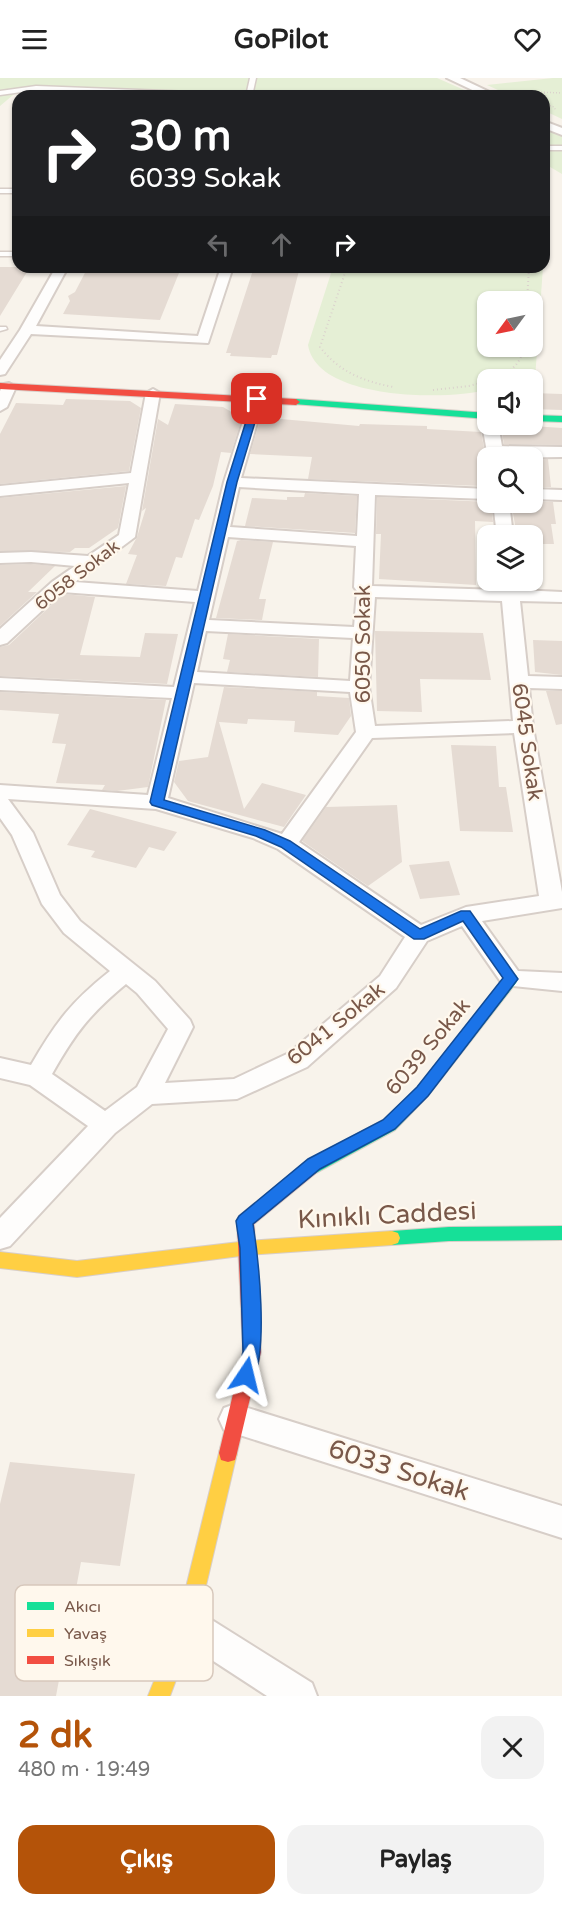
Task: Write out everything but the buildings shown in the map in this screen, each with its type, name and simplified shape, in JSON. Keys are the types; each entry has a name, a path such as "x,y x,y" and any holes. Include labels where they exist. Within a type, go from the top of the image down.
{"street":[{"path":"438,78 465,90"},
{"path":"452,78 479,90"},
{"path":"0,371 27,330 59,273"},
{"path":"27,330 204,340 225,273"},
{"path":"0,407 4,386 257,399 477,415"},
{"name":"6058 Sokak","path":"0,639 58,586 127,537 153,393"},
{"path":"157,802 232,482 257,399"},
{"path":"543,418 562,419"},
{"path":"543,453 562,452"},
{"path":"0,491 139,477"},
{"path":"232,482 477,494"},
{"name":"6050 Sokak","path":"286,844 366,732 359,687 366,591 363,587 368,490"},
{"path":"543,494 562,495"},
{"path":"220,531 365,542"},
{"path":"0,558 31,557 93,562"},
{"path":"58,586 204,597"},
{"path":"366,591 477,589"},
{"name":"6045 Sokak","path":"510,591 523,727 556,902"},
{"path":"527,591 562,597"},
{"path":"198,625 362,633"},
{"path":"518,682 562,683"},
{"path":"0,684 359,687"},
{"path":"366,732 523,727"},
{"path":"0,792 157,802 261,833 286,844 419,935 465,915 556,902"},
{"path":"0,803 22,833 50,898 72,927 146,987 181,1027 146,1094 106,1125 0,1237"},
{"path":"465,915 511,979 562,982"},
{"name":"6041 Sokak","path":"146,1094 237,1089 298,1060 388,982 419,935"},
{"path":"37,1077 63,1032 88,1002 126,971"},
{"name":"6039 Sokak","path":"248,1248 244,1221 314,1164 389,1125 423,1092 511,979"},
{"path":"0,1068 37,1077 106,1125"},
{"name":"Kınıklı Caddesi","path":"0,1260 77,1269 248,1248 449,1234 562,1233"},
{"path":"196,1585 252,1352 248,1248"},
{"name":"6033 Sokak","path":"236,1419 562,1522"},
{"path":"213,1641 299,1696"},
{"path":"159,1696 165,1681"}],"lane":[{"path":"22,90 36,88 88,90"}],"path":[{"path":"345,273 320,347 330,361 345,372 361,380 395,387"},
{"path":"528,291 529,273"},
{"path":"510,369 520,363 524,357"},
{"path":"434,390 477,384"}],"green space":[{"path":"0,78 437,78 464,90 36,88 12,90 12,96 0,106"},
{"path":"562,78 562,119 550,113 550,90 498,90 487,85"},
{"path":"550,128 562,134 562,174 550,167"},
{"path":"331,273 543,273 541,291 477,291 477,357 537,357 536,369 477,369 477,392 443,395 386,392 358,386 334,377 317,363 308,345"}],"traffic: fast":[{"path":"296,402 477,415"},
{"path":"543,418 562,419"},
{"path":"310,1168 389,1125 423,1092 511,979"},
{"path":"392,1238 449,1234 562,1233"}],"traffic: slow":[{"path":"0,1260 77,1269 248,1248 392,1238"},
{"path":"196,1585 228,1453"},
{"path":"159,1696 165,1681"}],"traffic: jam":[{"path":"0,386 296,402"},
{"path":"228,1453 252,1352 245,1221 310,1168"}],"route":[{"path":"246,1375 252,1352 248,1248 244,1221 314,1164 389,1125 423,1092 511,979 465,915 419,935 286,844 261,833 157,802 232,482 257,399"}]}
